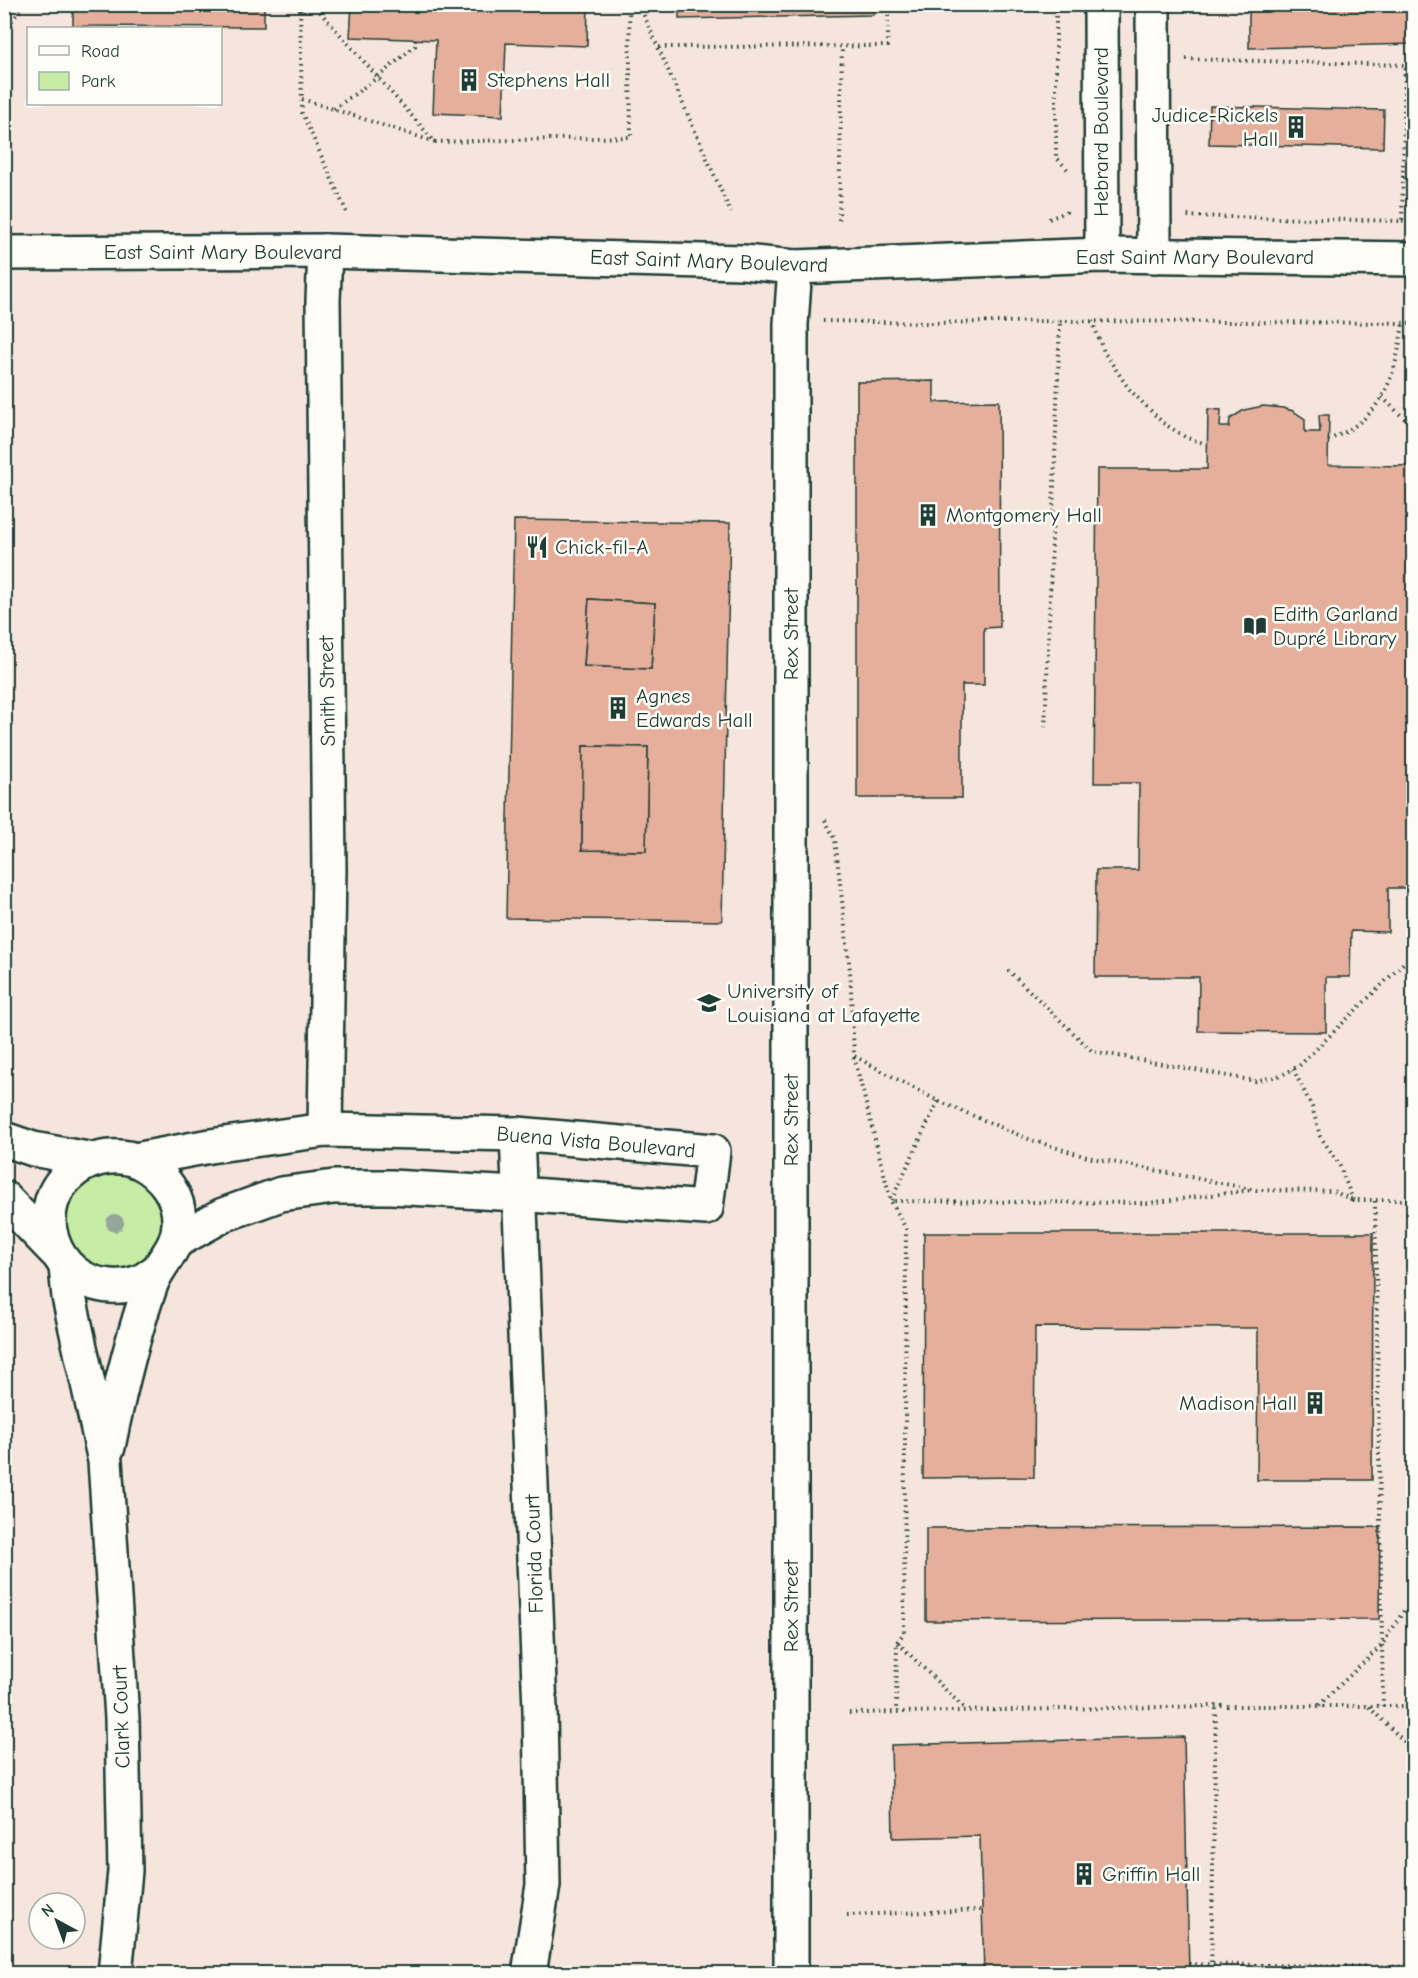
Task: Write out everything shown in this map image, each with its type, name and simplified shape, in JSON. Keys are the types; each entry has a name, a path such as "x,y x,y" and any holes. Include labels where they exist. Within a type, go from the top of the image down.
{"street":[{"name":"Hebrard Boulevard","path":"1102,255 1101,7 1153,8 1154,256"},
{"name":"East Saint Mary Boulevard","path":"4,253 325,251 743,262 795,267 1102,255 1413,259"},
{"name":"Smith Street","path":"325,251 323,300 329,870 325,1130"},
{"name":"Rex Street","path":"791,1974 791,324 795,267"},
{"name":"Buena Vista Boulevard","path":"135,1160 210,1146 325,1130 517,1134 713,1151 705,1208 519,1194 391,1187 334,1187 281,1194 223,1215 176,1241"},
{"name":"Florida Court","path":"517,1134 540,1709 543,1885 528,1974"},
{"name":"Buena Vista Boulevard","path":"4,1139 33,1149 93,1160"},
{"name":"Buena Vista Boulevard","path":"4,1198 61,1259 82,1280 101,1286 121,1287 141,1281 157,1271 169,1257 180,1224 177,1203 168,1185 154,1169 135,1160 115,1156 93,1160 74,1170 58,1187 50,1208 49,1230 61,1259 105,1461"},
{"name":"Buena Vista Boulevard","path":"105,1461 121,1379 157,1271"},
{"name":"Clark Court","path":"105,1461 123,1730 125,1871 115,1974"}],"path":[{"path":"4,30 26,4"},
{"path":"300,4 302,113 346,213"},
{"path":"313,4 435,142"},
{"path":"302,99 435,142 631,136 629,4"},
{"path":"639,4 731,213"},
{"path":"659,47 888,46 888,4"},
{"path":"1056,4 1056,157 1068,170 1067,180"},
{"path":"334,110 415,46 415,40"},
{"path":"839,220 842,46"},
{"path":"1177,59 1405,65 1402,221"},
{"path":"1405,75 1413,74"},
{"path":"1403,178 1413,166"},
{"path":"1049,219 1066,212 1067,201"},
{"path":"1178,216 1413,221"},
{"path":"822,321 1413,323"},
{"path":"1045,730 1060,321"},
{"path":"1092,321 1104,352 1129,389 1163,423 1187,438 1207,444"},
{"path":"1328,440 1346,433 1362,422 1382,397 1398,360 1403,323"},
{"path":"1382,397 1413,428"},
{"path":"1405,420 1413,412"},
{"path":"822,812 835,839 850,970 854,1056 891,1201 906,1229 904,1633 897,1642 896,1712"},
{"path":"1008,970 1092,1051 1255,1081 1282,1075 1299,1066 1413,953"},
{"path":"854,1056 938,1101 1031,1140 1088,1156 1256,1190"},
{"path":"1293,1070 1312,1107 1320,1137 1339,1164 1353,1200"},
{"path":"891,1201 938,1101"},
{"path":"891,1201 1148,1203 1256,1190 1333,1191 1353,1200 1413,1200"},
{"path":"1375,1201 1383,1706"},
{"path":"1318,1706 1382,1645 1413,1595"},
{"path":"897,1642 966,1710"},
{"path":"1211,1974 1216,1706"},
{"path":"849,1713 1216,1706 1413,1706"},
{"path":"1369,1706 1413,1751"},
{"path":"847,1915 982,1910"},
{"path":"1189,1964 1413,1967"}],"shaded area":[{"name":"University of Louisiana at Lafayette","path":"5,5 1413,5 1413,1973 5,1973"}],"green space":[{"path":"110,1169 142,1176 163,1202 165,1235 147,1263 113,1274 79,1262 62,1230 68,1195 79,1182"}],"building":[{"path":"73,4 264,4 264,27 73,26"},
{"name":"Stephens Hall","path":"352,4 588,4 587,46 506,43 503,116 433,113 436,40 350,37"},
{"path":"679,4 873,4 873,15 679,19"},
{"path":"1226,4 1414,4 1414,44 1249,48 1249,7 1226,7"},
{"name":"Judice-Rickels Hall","path":"1210,106 1384,110 1383,148 1209,144"},
{"name":"Montgomery Hall","path":"934,381 934,402 999,401 1000,627 984,628 984,685 962,685 962,798 857,798 857,382"},
{"name":"Edith Garland Dupré Library","path":"1263,406 1293,411 1305,419 1305,432 1320,432 1319,415 1329,415 1328,465 1414,466 1414,888 1388,888 1388,932 1351,931 1350,977 1326,977 1326,1032 1198,1031 1199,977 1095,977 1096,870 1138,870 1139,783 1094,783 1097,469 1207,469 1208,409 1221,410 1220,427 1229,427 1230,419 1244,410"},
{"name":"Agnes Edwards Hall","path":"514,520 730,523 722,921 506,918","holes":["589,599 655,603 651,669 584,666","583,746 648,747 646,851 582,850"]},
{"path":"589,599 655,603 651,669 584,666"},
{"path":"583,746 648,747 646,851 582,850"},
{"name":"Madison Hall","path":"924,1233 1373,1233 1372,1480 1257,1480 1258,1328 1035,1327 1034,1477 923,1478"},
{"path":"1380,1527 1379,1619 926,1621 926,1528"},
{"name":"Griffin Hall","path":"1184,1737 1189,1974 984,1974 980,1836 893,1838 891,1745"}],"place":[{"name":"Stephens Hall","path":"469,80"},
{"name":"Judice-Rickels Hall","path":"1296,127"},
{"name":"Montgomery Hall","path":"928,515"},
{"name":"Chick-fil-A","path":"537,547"},
{"name":"Edith Garland Dupré Library","path":"1255,626"},
{"name":"Agnes Edwards Hall","path":"618,708"},
{"name":"University of Louisiana at Lafayette","path":"709,1003"},
{"name":"Madison Hall","path":"1315,1403"},
{"name":"Griffin Hall","path":"1084,1874"}]}
